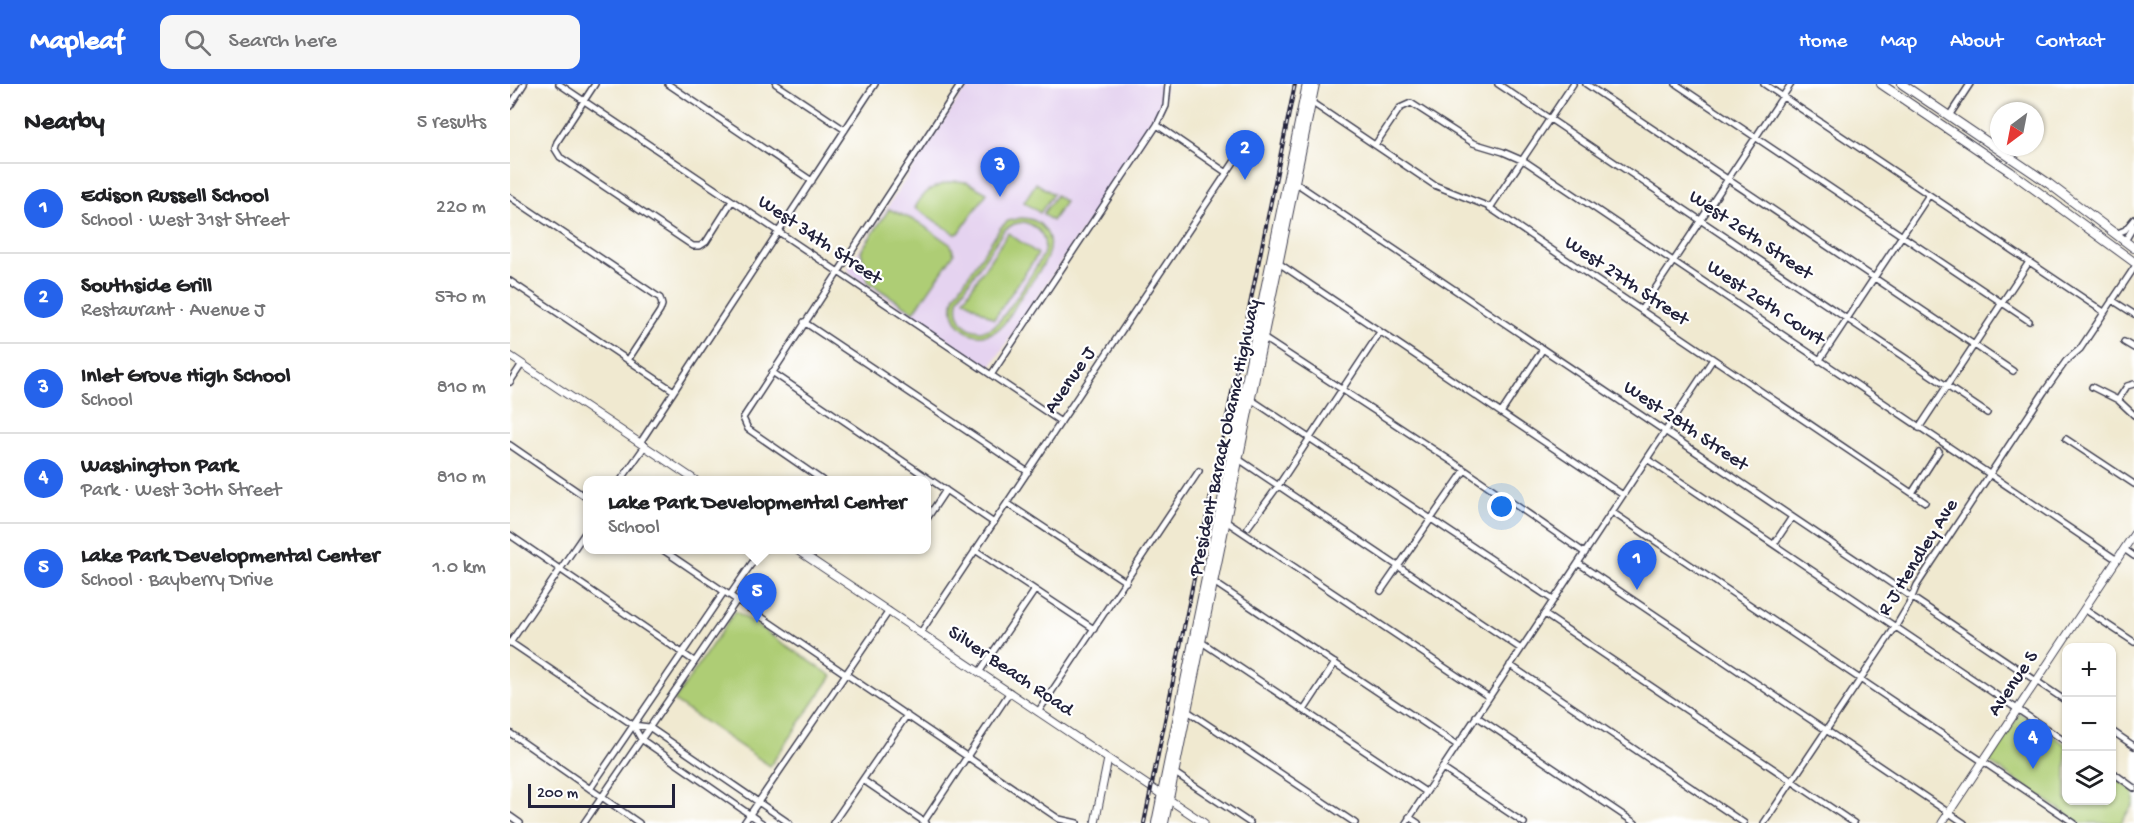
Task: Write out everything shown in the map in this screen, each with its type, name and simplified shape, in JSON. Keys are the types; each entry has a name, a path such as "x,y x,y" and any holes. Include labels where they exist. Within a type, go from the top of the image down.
{"main road":[{"name":"President Barack Obama Highway","path":"1165,797 1179,705 1206,576 1238,459 1295,182 1308,101 1307,84"},
{"name":"President Barack Obama Highway","path":"1165,797 1175,773 1188,711 1213,582 1231,453 1287,177 1308,101 1316,84"},
{"path":"1881,84 2011,172 2134,262"},
{"path":"1902,84 1990,144"},
{"path":"1897,94 1902,93 1941,117 1949,116"},
{"path":"1948,129 1956,128 1990,150"},
{"path":"2008,156 2134,248"},
{"path":"1156,823 1165,797"},
{"path":"1164,823 1165,797"}],"street":[{"path":"511,102 524,84"},
{"name":"West 34th Street","path":"559,84 1061,422"},
{"path":"595,84 557,142 555,149 560,157 693,246 700,246 705,242 732,201"},
{"path":"668,84 812,181"},
{"path":"776,84 845,130"},
{"path":"623,476 674,391 876,84"},
{"path":"816,476 748,429 743,422 744,415 961,84"},
{"path":"991,375 1157,125 1166,106 1168,84"},
{"name":"West 26th Street","path":"1498,84 1987,413"},
{"path":"1490,208 1573,84"},
{"path":"1586,84 2013,371"},
{"path":"1676,84 2029,321"},
{"path":"1764,84 2104,312"},
{"path":"1641,310 1791,84"},
{"path":"1949,116 1970,84"},
{"name":"West 27th Street","path":"1308,101 1441,189 1477,201 1490,208 1925,502"},
{"name":"West 26th Court","path":"1375,145 1400,108 1411,103 1473,143 1522,161 2117,560"},
{"path":"1157,125 1227,173"},
{"name":"Avenue J","path":"921,632 1244,147"},
{"name":"West 28th Street","path":"1287,177 2062,698"},
{"path":"1819,360 1929,195"},
{"path":"510,197 660,298 662,305 660,311 628,360"},
{"path":"2115,234 2125,230 2134,219"},
{"path":"2125,242 2134,226"},
{"path":"1270,258 1623,495"},
{"path":"1919,428 2029,262"},
{"name":"R J Hendley Ave","path":"1764,823 1896,626 1910,604 1911,597 1989,475 2059,371 2080,349 2134,268"},
{"path":"510,281 674,391"},
{"path":"2112,300 2134,314"},
{"path":"804,322 1028,472"},
{"path":"1248,527 1278,486 1380,332"},
{"path":"1255,333 1465,470 1585,553"},
{"path":"2124,342 2134,348"},
{"path":"1501,413 1543,349"},
{"path":"510,356 689,476"},
{"path":"1418,823 1408,820 1713,359"},
{"path":"510,382 522,364"},
{"path":"772,372 925,476"},
{"path":"2118,400 2127,386 2134,384"},
{"path":"2092,387 2118,400 2134,416"},
{"path":"1243,394 1553,600"},
{"path":"2066,439 2134,484"},
{"path":"510,445 583,495"},
{"path":"1912,493 1939,451"},
{"path":"1231,453 1521,649"},
{"path":"1647,459 2062,739"},
{"path":"1381,591 1465,470"},
{"path":"1038,712 1199,471"},
{"path":"931,480 994,523"},
{"path":"931,514 946,490"},
{"path":"1007,503 1126,582"},
{"path":"1612,512 2074,823"},
{"path":"1774,544 1792,517"},
{"path":"1222,518 1489,697"},
{"name":"Avenue S","path":"1942,823 2134,534"},
{"path":"510,535 694,661"},
{"path":"583,537 510,643 633,725 649,727 789,823"},
{"path":"2124,549 2134,556"},
{"path":"975,550 1094,629"},
{"path":"670,554 1059,819 1077,823"},
{"path":"590,789 682,653 757,554"},
{"name":"Silver Beach Road","path":"805,554 1204,823"},
{"path":"1578,563 1964,823"},
{"path":"1206,576 1457,745"},
{"path":"980,671 1035,590"},
{"path":"584,823 737,600"},
{"path":"2085,609 2134,642"},
{"path":"744,823 889,610"},
{"path":"1544,614 1854,823"},
{"path":"1194,636 1426,792"},
{"path":"1304,710 1335,663"},
{"path":"1510,665 1744,823"},
{"path":"863,780 924,822 1010,692"},
{"path":"1179,705 1355,823"},
{"path":"833,823 907,715"},
{"path":"1476,716 1635,823"},
{"path":"633,725 641,740 762,823"},
{"path":"510,733 639,823"},
{"path":"2116,734 2134,746"},
{"path":"1095,823 1108,759"},
{"path":"1442,768 1524,823"},
{"path":"1175,773 1250,823"},
{"path":"2116,775 2134,788"},
{"path":"510,816 520,823"}],"shaded area":[{"path":"968,84 1165,84 1163,107 1152,127 990,368 849,273 848,267"}],"green space":[{"path":"956,181 967,182 987,193 959,233 955,234 915,208 927,192 943,184"},
{"path":"1036,183 1053,194 1040,213 1024,202"},
{"path":"1056,195 1065,202 1052,221 1043,214"},
{"path":"889,209 918,222 951,245 954,254 914,312 868,282 861,251"},
{"path":"1024,218 1040,224 1049,238 1047,255 1039,272 1003,325 989,334 971,333 963,329 955,319 953,303 955,295 1001,227 1008,221","holes":["1024,222 1039,230 1045,244 1043,255 1034,271 994,326 983,331 967,327 957,308 959,297 1004,230 1014,224"]},
{"path":"1008,233 1038,254 994,319 964,299"},
{"path":"735,611 832,676 770,766 674,701"},
{"path":"2020,713 2062,742 2062,805 2116,805 2116,779 2134,791 2134,803 2121,823 2080,823 1989,762"}],"railway":[{"path":"1144,823 1295,84"}],"place":[{"name":"Southside Grill","path":"1245,180"},
{"name":"Inlet Grove High School","path":"1000,197"},
{"name":"Edison Russell School","path":"1637,590"},
{"name":"Lake Park Developmental Center","path":"757,623"},
{"name":"Washington Park","path":"2033,769"}]}
